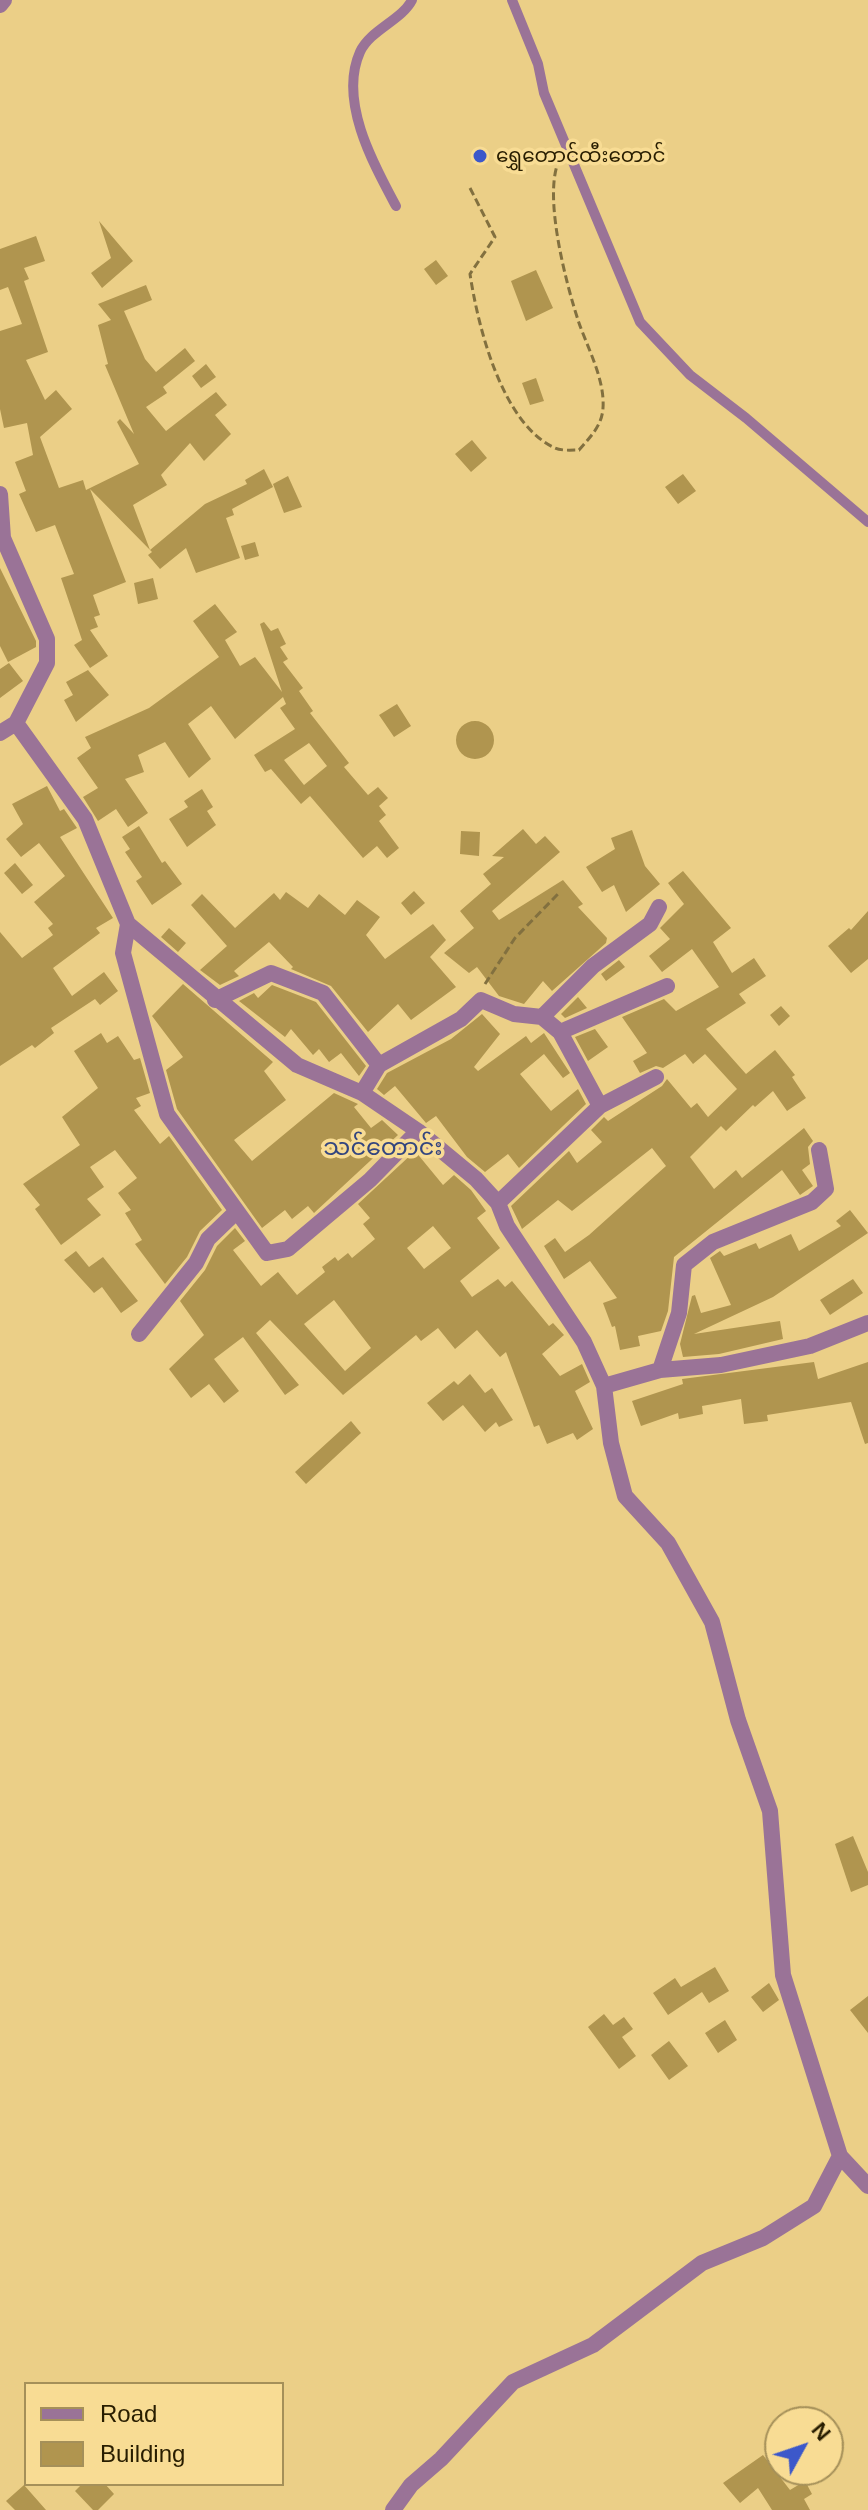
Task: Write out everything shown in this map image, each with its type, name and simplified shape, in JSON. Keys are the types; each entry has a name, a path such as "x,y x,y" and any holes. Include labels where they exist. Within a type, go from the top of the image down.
{"street":[{"path":"0,494 3,538 47,639 47,663 16,723 0,733"},
{"path":"16,723 85,819 128,924 215,1000 297,1065 362,1093 418,1131 476,1179 498,1203 507,1226 584,1342 604,1386 611,1443 625,1496 668,1543 712,1622 738,1720 770,1811 783,1975 840,2156 868,2186"},
{"path":"542,1017 593,966 650,924 659,907"},
{"path":"128,924 123,953 167,1114 267,1253 288,1249 370,1180 418,1131"},
{"path":"215,1000 271,973 323,993 379,1065"},
{"path":"560,1032 667,986"},
{"path":"362,1093 379,1065 461,1019 481,1000 514,1014 542,1017 560,1032 600,1106"},
{"path":"498,1203 600,1106 656,1077"},
{"path":"660,1370 679,1313 684,1265 713,1242 812,1202 826,1189 819,1150"},
{"path":"139,1334 196,1263 208,1239 236,1212"},
{"path":"604,1386 660,1370 721,1365 810,1346 868,1323"},
{"path":"393,2510 411,2485 441,2459 513,2382 593,2345 702,2263 763,2238 814,2206 840,2156"}],"lane":[{"path":"396,206 364,146 354,88 360,52 412,0"},
{"path":"512,0 565,145 640,322 690,375 746,418 868,522"}],"path":[{"path":"470,188 495,237 470,274 474,304 506,396 528,430 557,449 579,450 598,428 603,408 598,374 566,275 555,206 554,172 565,145"},
{"path":"481,1000 485,980 515,938 558,894"}],"building":[{"path":"99,221 133,261 102,288 91,273 111,258"},
{"path":"36,236 45,261 24,268 29,279 24,281 48,352 26,360 45,400 56,390 72,409 40,437 59,488 83,480 86,490 139,464 117,422 120,419 134,434 105,365 108,364 98,325 111,320 98,304 146,285 152,300 124,311 145,359 156,372 185,348 195,361 163,387 167,393 146,407 166,431 216,392 227,405 215,415 231,434 204,461 190,443 161,475 167,485 133,505 150,550 90,489 126,582 93,595 100,615 94,617 98,627 90,630 108,656 90,668 74,645 82,640 61,578 74,574 55,525 36,532 19,494 26,491 15,462 33,455 27,423 4,428 0,409 0,331 22,324 8,287 0,290 0,249"},
{"path":"436,260 448,276 436,285 424,269"},
{"path":"536,270 553,308 526,321 511,281"},
{"path":"206,364 216,377 201,388 192,376"},
{"path":"536,378 544,401 530,405 522,383"},
{"path":"472,440 487,458 471,472 455,454"},
{"path":"264,469 273,487 232,509 234,515 226,518 240,558 196,573 186,548 160,569 148,555 152,552 150,550 205,504 247,484 245,480"},
{"path":"683,474 696,491 678,504 665,487"},
{"path":"288,476 302,507 284,513 273,484"},
{"path":"255,542 259,556 245,560 241,546"},
{"path":"0,568 36,641 36,647 8,662 0,646"},
{"path":"153,578 158,599 138,604 134,583"},
{"path":"215,604 237,632 225,640 240,666 255,657 282,692 260,624 264,622 271,631 278,628 286,644 280,647 288,659 283,662 303,688 299,691 313,711 310,713 349,763 344,767 368,795 378,787 388,798 379,806 386,815 379,821 399,848 387,858 377,846 363,858 310,796 301,804 271,769 265,772 254,755 295,729 280,708 286,704 283,697 235,739 211,706 188,724 211,759 189,778 165,742 138,755 144,772 125,779 148,813 128,827 116,809 98,821 83,797 98,788 77,758 91,748 85,737 149,708 219,657 193,621","holes":["309,743 327,766 304,785 284,760"]},
{"path":"9,663 23,681 0,698 0,669"},
{"path":"88,670 109,695 76,722 64,700 73,695 66,682"},
{"path":"397,704 411,726 394,737 379,715"},
{"path":"475,721 489,726 494,740 489,754 475,759 461,754 456,740 461,726"},
{"path":"47,786 60,811 64,809 77,828 60,837 113,918 96,928 100,933 53,968 72,996 104,972 118,991 100,1005 95,999 51,1028 54,1033 35,1048 32,1045 0,1066 0,932 22,958 53,935 48,928 53,924 34,902 65,876 39,843 21,857 6,839 23,824 12,804"},
{"path":"202,789 213,807 207,811 216,825 187,847 169,819 188,807 184,801"},
{"path":"139,826 162,863 165,861 182,884 152,905 136,881 142,877 125,852 130,849 122,837"},
{"path":"523,829 536,844 545,836 560,852 492,911 499,920 563,880 583,904 578,907 607,938 606,943 552,991 543,981 524,1004 499,996 477,967 469,973 444,953 474,928 460,911 491,884 483,874 504,857 492,856"},
{"path":"632,830 645,866 660,884 626,912 614,885 602,892 586,867 615,849 611,838"},
{"path":"461,831 480,832 479,856 460,854"},
{"path":"15,863 33,885 22,894 4,873"},
{"path":"683,871 731,928 713,942 732,973 754,958 766,976 739,994 746,1003 706,1029 746,1074 775,1050 795,1075 792,1077 806,1098 787,1111 773,1091 726,1131 721,1126 690,1157 714,1189 736,1170 742,1178 804,1128 813,1141 808,1147 810,1164 802,1170 813,1186 800,1195 782,1170 674,1257 668,1311 661,1331 638,1336 640,1346 620,1350 615,1326 612,1327 603,1303 617,1298 590,1261 564,1279 544,1246 555,1238 565,1252 589,1235 666,1166 652,1148 572,1211 558,1200 522,1229 511,1206 569,1151 577,1163 602,1142 591,1130 604,1117 608,1121 662,1086 667,1079 691,1108 697,1103 708,1117 737,1089 705,1054 693,1064 685,1054 663,1068 656,1066 640,1073 633,1061 647,1053 622,1017 664,999 676,1011 719,987 692,949 662,972 649,956 670,939 660,928 684,904 668,883"},
{"path":"414,891 425,903 411,915 401,903"},
{"path":"286,892 308,908 319,894 345,915 357,900 380,917 366,935 385,959 433,924 446,940 430,957 456,987 411,1020 398,1004 368,1032 331,986 291,969 293,967 269,942 234,971 239,976 220,985 200,970 227,946 191,905 202,894 235,928 274,893 280,900"},
{"path":"868,911 868,959 851,973 828,946 849,928 851,930"},
{"path":"169,928 186,943 178,952 161,937"},
{"path":"619,960 625,967 606,981 601,974"},
{"path":"183,984 273,1062 264,1071 286,1100 234,1140 252,1161 334,1093 358,1104 354,1107 371,1128 382,1120 398,1135 314,1213 308,1206 292,1219 285,1210 262,1228 177,1109 166,1070 183,1057 152,1016"},
{"path":"272,985 316,1002 366,1066 359,1076 341,1053 329,1062 319,1049 313,1055 291,1029 285,1037 239,1001 254,993 258,998"},
{"path":"578,997 587,1008 565,1018 561,1014"},
{"path":"781,1006 790,1016 779,1026 770,1015"},
{"path":"482,1014 500,1034 474,1067 478,1071 526,1036 531,1043 544,1033 570,1073 563,1078 544,1054 520,1074 551,1111 578,1089 586,1104 519,1168 508,1154 485,1172 467,1157 436,1116 426,1123 395,1086 384,1095 377,1089 387,1073 451,1039"},
{"path":"595,1029 608,1047 588,1061 575,1037"},
{"path":"101,1033 107,1043 118,1036 134,1060 140,1058 150,1093 136,1098 141,1106 134,1110 160,1144 169,1136 222,1210 200,1231 187,1257 165,1284 135,1244 142,1240 125,1213 131,1210 118,1193 137,1178 115,1150 90,1167 104,1187 87,1199 101,1215 61,1245 35,1209 40,1205 23,1184 80,1145 62,1117 98,1088 74,1051"},
{"path":"415,1151 443,1185 454,1175 471,1190 486,1211 477,1218 500,1248 460,1281 472,1297 498,1279 505,1287 512,1281 549,1326 553,1323 564,1335 542,1354 560,1376 582,1364 590,1382 575,1391 593,1429 577,1440 573,1433 547,1444 539,1425 534,1427 506,1352 500,1357 477,1330 455,1349 438,1328 421,1341 416,1335 343,1395 270,1320 256,1333 299,1385 285,1395 243,1337 214,1359 239,1391 224,1403 209,1384 191,1398 169,1369 204,1335 180,1301 205,1270 217,1246 235,1228 245,1241 233,1250 261,1286 278,1272 297,1295 325,1272 322,1267 335,1257 338,1261 348,1253 352,1258 375,1239 363,1224 370,1218 358,1204","holes":["433,1226 451,1248 424,1269 407,1248","334,1300 371,1348 345,1371 304,1324"]},
{"path":"850,1210 868,1233 773,1297 694,1334 780,1321 783,1339 719,1354 683,1357 680,1344 692,1296 695,1295 701,1313 731,1305 710,1258 720,1251 724,1256 756,1243 759,1249 791,1234 799,1251 841,1226 836,1221"},
{"path":"76,1251 89,1267 103,1257 138,1301 121,1313 102,1287 94,1293 64,1260"},
{"path":"853,1279 863,1293 830,1315 820,1300"},
{"path":"814,1362 818,1379 868,1362 868,1443 865,1444 851,1402 767,1415 768,1421 744,1424 741,1399 702,1406 703,1414 679,1419 678,1413 641,1426 632,1401 683,1384 682,1379"},
{"path":"470,1374 485,1393 492,1388 513,1420 499,1427 496,1422 485,1432 463,1405 443,1421 427,1403 454,1381 458,1385"},
{"path":"351,1421 361,1433 306,1484 295,1472"},
{"path":"853,1836 868,1872 868,1885 851,1892 835,1844"},
{"path":"715,1967 729,1991 709,2003 702,1992 668,2015 653,1993 675,1978 681,1987"},
{"path":"769,1983 779,2000 763,2012 751,1997"},
{"path":"868,1996 868,2033 850,2010"},
{"path":"604,2014 613,2025 624,2017 633,2029 622,2037 636,2056 619,2069 588,2027"},
{"path":"725,2020 737,2040 718,2053 705,2033"},
{"path":"669,2041 688,2066 669,2080 651,2055"},
{"path":"763,2455 764,2486 787,2486 790,2490 797,2486 808,2486 812,2494 804,2499 810,2510 772,2510 758,2488 740,2503 723,2483"},
{"path":"24,2485 46,2510 15,2510 6,2501"},
{"path":"80,2486 107,2486 114,2494 98,2510 93,2510 75,2491"}],"place":[{"name":"ရွှေတောင်ထီးတောင်","path":"480,156"}],"district":[{"name":"သင်တောင်း","path":"383,1148"}]}
